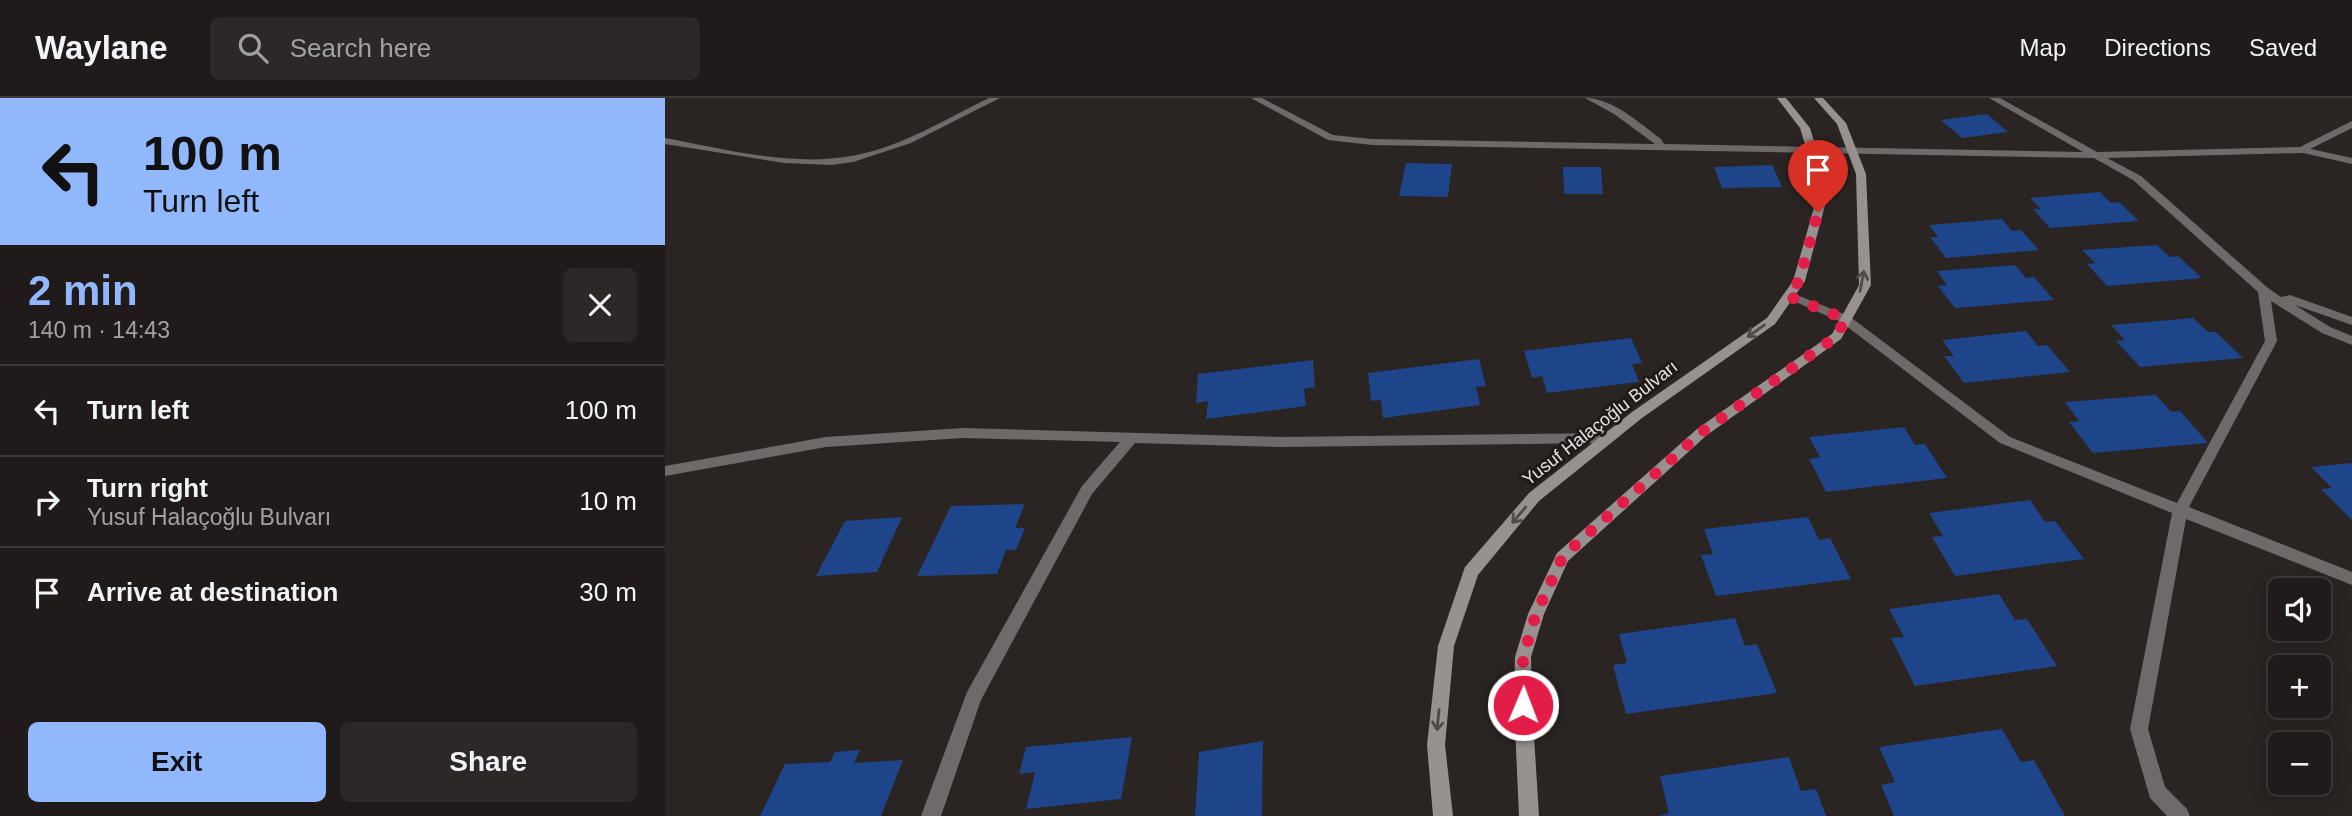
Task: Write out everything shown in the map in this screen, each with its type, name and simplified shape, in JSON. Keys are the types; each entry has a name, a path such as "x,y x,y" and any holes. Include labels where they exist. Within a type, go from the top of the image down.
{"street":[{"path":"665,141 807,162 850,160 891,148 996,98"},
{"path":"1255,98 1331,138 1372,142 2093,155 2302,150 2352,161"},
{"path":"1589,98 1617,112 1658,141 1661,148"},
{"name":"Yusuf Halaçoğlu Bulvarı","path":"1443,816 1436,745 1445,646 1471,572 1534,497 1637,415 1771,321 1799,281 1824,190 1805,128 1781,98"},
{"path":"1529,816 1523,657 1536,614 1563,556 1702,432 1837,336 1865,285 1861,174 1841,124 1818,98"},
{"path":"1993,98 2137,178 2265,291 2326,330 2352,341"},
{"path":"2302,150 2352,124"},
{"path":"2265,291 2352,321"},
{"path":"2180,816 2157,792 2139,729 2180,510 2270,341 2265,291"},
{"path":"1788,296 1845,319 2005,440 2352,579"},
{"path":"665,471 826,442 963,433 1280,442 1608,438"},
{"path":"931,816 973,698 1087,490 1132,437"}],"building":[{"path":"1987,114 2008,132 1962,138 1941,120"},
{"path":"1406,163 1452,164 1448,197 1399,196"},
{"path":"1772,165 1782,187 1722,188 1714,167"},
{"path":"1563,167 1601,167 1603,194 1564,194"},
{"path":"2100,192 2111,203 2119,202 2139,221 2050,228 2033,209 2041,209 2030,198"},
{"path":"2002,219 2012,231 2021,230 2039,250 1946,258 1930,237 1938,237 1929,225"},
{"path":"2157,245 2170,257 2178,256 2202,278 2107,286 2087,264 2095,263 2082,250"},
{"path":"2015,265 2026,278 2034,277 2054,300 1955,308 1938,286 1947,285 1937,271"},
{"path":"2193,318 2208,332 2216,332 2243,358 2140,367 2116,341 2125,340 2111,325"},
{"path":"2026,331 2038,346 2047,345 2070,372 1964,383 1944,356 1954,356 1942,340"},
{"path":"1631,338 1642,363 1632,364 1639,382 1547,393 1542,376 1532,378 1524,351"},
{"path":"1479,359 1486,386 1476,387 1480,405 1383,418 1381,400 1371,401 1368,373"},
{"path":"1313,360 1315,387 1304,389 1306,406 1206,419 1208,401 1196,403 1198,374"},
{"path":"2156,395 2171,412 2180,411 2208,443 2093,453 2069,422 2079,421 2065,402"},
{"path":"1904,427 1915,445 1925,444 1947,478 1826,492 1809,459 1820,457 1809,437"},
{"path":"2352,463 2352,520 2321,489 2332,488 2311,467"},
{"path":"2030,500 2045,522 2055,521 2084,559 1955,576 1932,537 1943,536 1929,513"},
{"path":"1025,504 1015,528 1025,528 1016,550 1006,550 997,574 917,576 951,506"},
{"path":"902,517 877,572 816,576 845,521"},
{"path":"1808,517 1819,540 1830,538 1851,579 1716,596 1701,555 1713,554 1704,529"},
{"path":"1999,594 2015,620 2027,619 2057,666 1915,686 1891,638 1904,637 1889,609"},
{"path":"1735,618 1745,646 1757,644 1777,693 1626,714 1613,665 1627,663 1619,634"},
{"path":"2002,729 2021,762 2034,760 2065,816 1894,816 1881,785 1895,782 1879,747"},
{"path":"1132,737 1121,799 1026,809 1035,772 1019,774 1026,747"},
{"path":"1263,741 1262,816 1195,816 1199,752"},
{"path":"860,750 854,763 903,760 881,816 760,816 785,764 830,762 835,752"},
{"path":"1789,757 1801,791 1816,789 1826,816 1659,816 1669,813 1660,776"}],"route":[{"path":"1523,705 1523,657 1536,614 1563,556 1702,432 1837,336 1845,319 1788,296 1799,281 1818,212"}]}
